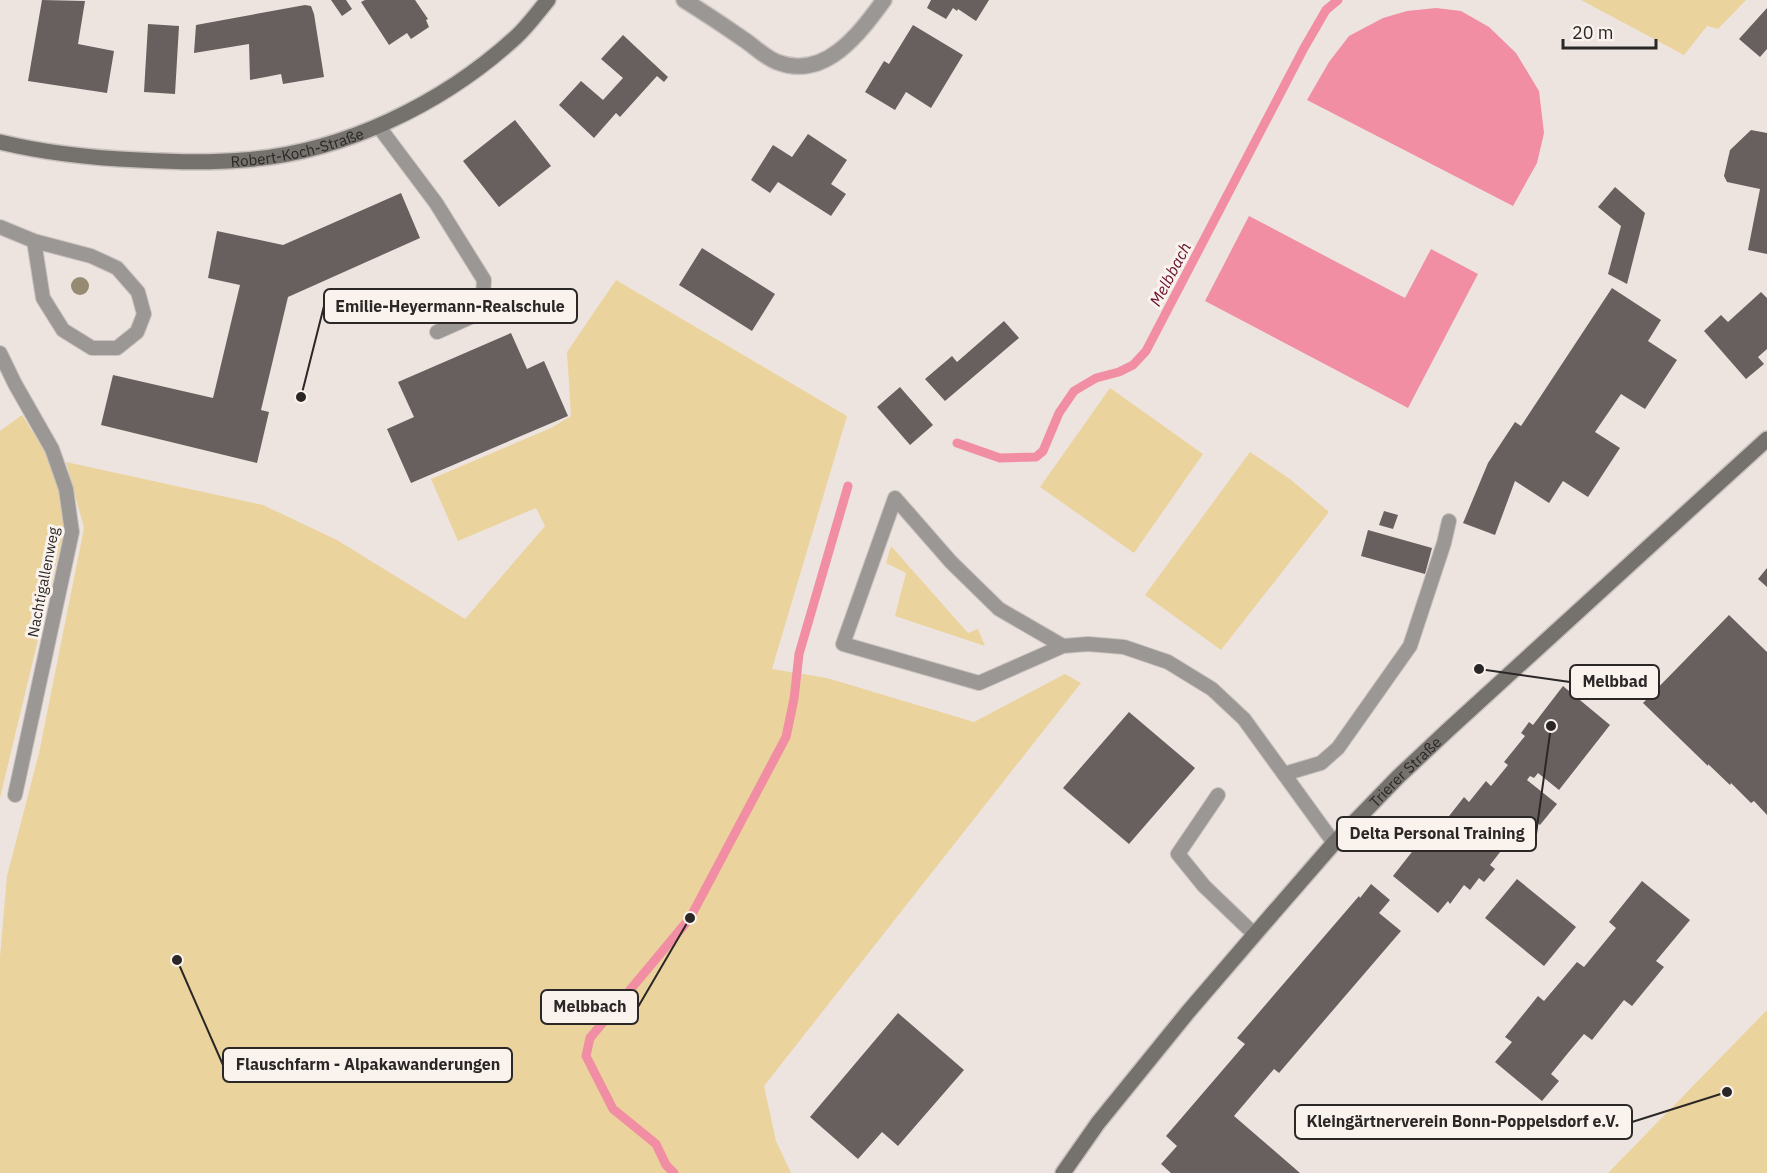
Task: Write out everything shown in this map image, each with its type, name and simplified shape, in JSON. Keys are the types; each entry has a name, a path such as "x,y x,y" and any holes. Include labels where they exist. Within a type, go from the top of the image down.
{"street":[{"name":"Robert-Koch-Straße","path":"0,142 97,158 171,162 245,160 307,150 379,127 438,96 516,37 549,0"},
{"path":"684,0 776,62 797,66 820,63 836,55 860,33 884,0"},
{"name":"Trierer Straße","path":"1063,1173 1098,1123 1254,934 1334,843 1398,777 1448,730 1767,439"}],"lane":[{"path":"379,127 436,203 484,280 483,312 437,332"},
{"path":"0,227 34,241 91,256 117,268 138,292 144,314 137,332 117,348 92,348 63,330 43,298 34,241"},
{"name":"Nachtigallenweg","path":"0,352 15,384 52,449 66,489 72,532 15,795"},
{"path":"1063,646 999,609 951,561 896,498 843,645 979,683 1063,646 1088,644 1124,647 1168,662 1212,689 1244,719 1334,843"},
{"path":"1284,774 1321,763 1338,748 1410,646 1444,543 1449,520"},
{"path":"1218,795 1178,854 1204,886 1254,934"}],"shaded area":[{"path":"1581,0 1746,0 1718,29 1707,26 1684,55"},
{"path":"1436,8 1461,11 1489,27 1516,53 1539,91 1544,133 1537,163 1513,206 1307,100 1329,62 1349,36 1383,18 1407,11"},
{"path":"1249,216 1405,298 1431,249 1478,274 1408,408 1205,301"},
{"path":"616,280 847,416 772,669 827,678 974,722 1065,674 1081,683 764,1086 776,1141 791,1173 0,1173 0,957 7,876 39,753 84,528 66,462 263,505 337,540 465,619 545,526 536,508 458,541 431,479 551,428 571,416 567,352"},
{"path":"1110,388 1203,454 1134,553 1040,487"},
{"path":"22,415 62,478 65,527 0,798 0,431"},
{"path":"1250,452 1290,479 1329,512 1221,650 1145,595"},
{"path":"891,546 968,633 978,629 985,646 895,616 906,573 886,563"},
{"path":"1767,1010 1767,1173 1608,1173"}],"building":[{"path":"42,0 85,1 78,44 114,51 107,93 28,81"},
{"path":"331,0 346,0 352,9 342,16"},
{"path":"365,0 415,0 428,19 426,20 429,27 411,39 407,33 389,45 361,2"},
{"path":"931,0 989,0 976,21 953,8 946,19 927,8"},
{"path":"305,5 311,6 314,14 324,77 283,84 281,74 250,80 249,44 194,53 196,25"},
{"path":"1767,8 1767,49 1760,57 1739,39"},
{"path":"148,24 179,26 175,94 144,92"},
{"path":"913,25 963,55 931,108 906,92 895,110 865,92 884,61 889,64"},
{"path":"623,35 668,77 664,82 657,76 620,117 616,113 594,138 559,105 581,81 603,100 623,78 601,59"},
{"path":"515,120 551,166 499,207 463,161"},
{"path":"1751,130 1767,133 1767,254 1748,250 1760,189 1727,182 1724,176 1730,150"},
{"path":"808,134 847,160 831,184 846,194 831,216 778,182 770,193 751,180 773,145 792,157"},
{"path":"1615,187 1645,213 1627,284 1608,274 1621,226 1598,207"},
{"path":"401,193 420,238 288,297 261,410 269,412 257,463 101,425 113,375 213,398 240,285 208,278 217,231 283,245"},
{"path":"702,248 775,294 752,331 679,285"},
{"path":"1612,288 1661,320 1648,341 1677,360 1645,409 1621,394 1595,432 1620,448 1588,497 1563,481 1549,503 1515,481 1495,535 1463,523 1488,463 1515,422 1521,426"},
{"path":"1761,292 1767,298 1767,349 1758,357 1764,364 1746,379 1704,331 1721,315 1728,322"},
{"path":"1004,321 1019,338 945,401 925,379 952,356 957,362"},
{"path":"511,333 527,369 544,361 568,416 411,483 387,429 414,417 398,382"},
{"path":"900,387 933,425 910,445 877,407"},
{"path":"1384,511 1398,515 1393,529 1379,525"},
{"path":"1368,530 1432,548 1425,574 1361,556"},
{"path":"1767,568 1767,587 1758,579"},
{"path":"1729,615 1767,652 1767,815 1754,801 1751,803 1731,783 1730,785 1708,764 1708,766 1643,703"},
{"path":"1563,686 1610,725 1559,790 1538,773 1534,778 1530,776 1527,780 1557,804 1540,825 1535,821 1516,839 1511,835 1490,865 1495,869 1484,882 1479,878 1470,890 1464,885 1450,904 1448,901 1438,913 1393,876 1426,834 1431,839 1464,797 1469,802 1486,781 1491,786 1508,765 1504,762 1525,736 1521,733 1529,722 1533,725"},
{"path":"1129,712 1195,768 1129,844 1063,788"},
{"path":"1517,879 1576,927 1544,966 1485,918"},
{"path":"1642,881 1690,920 1656,961 1664,967 1632,1006 1624,1000 1592,1040 1584,1034 1568,1053 1551,1074 1559,1081 1542,1101 1495,1062 1512,1042 1505,1037 1538,996 1544,1001 1577,962 1584,967 1616,928 1609,922"},
{"path":"1371,884 1390,900 1379,913 1401,931 1279,1073 1274,1069 1234,1116 1300,1173 1171,1173 1161,1164 1177,1146 1166,1136 1245,1044 1237,1038"},
{"path":"898,1013 964,1070 898,1146 882,1132 858,1159 810,1117"}],"waterway":[{"name":"Melbbach","path":"957,443 1000,458 1036,457 1043,451 1059,413 1074,391 1096,378 1119,372 1133,365 1146,351 1304,48 1326,10 1338,0"},
{"name":"Melbbach","path":"674,1173 666,1165 656,1144 613,1109 586,1056 590,1038 690,918 786,737 794,699 799,654 848,486"}],"place":[{"name":"Emilie-Heyermann-Realschule","path":"301,397"},
{"name":"Melbbad","path":"1479,669"},
{"name":"Delta Personal Training","path":"1551,726"},
{"name":"Melbbach","path":"690,918"},
{"name":"Flauschfarm - Alpakawanderungen","path":"177,960"},
{"name":"Kleingärtnerverein Bonn-Poppelsdorf e.V.","path":"1727,1092"}]}
